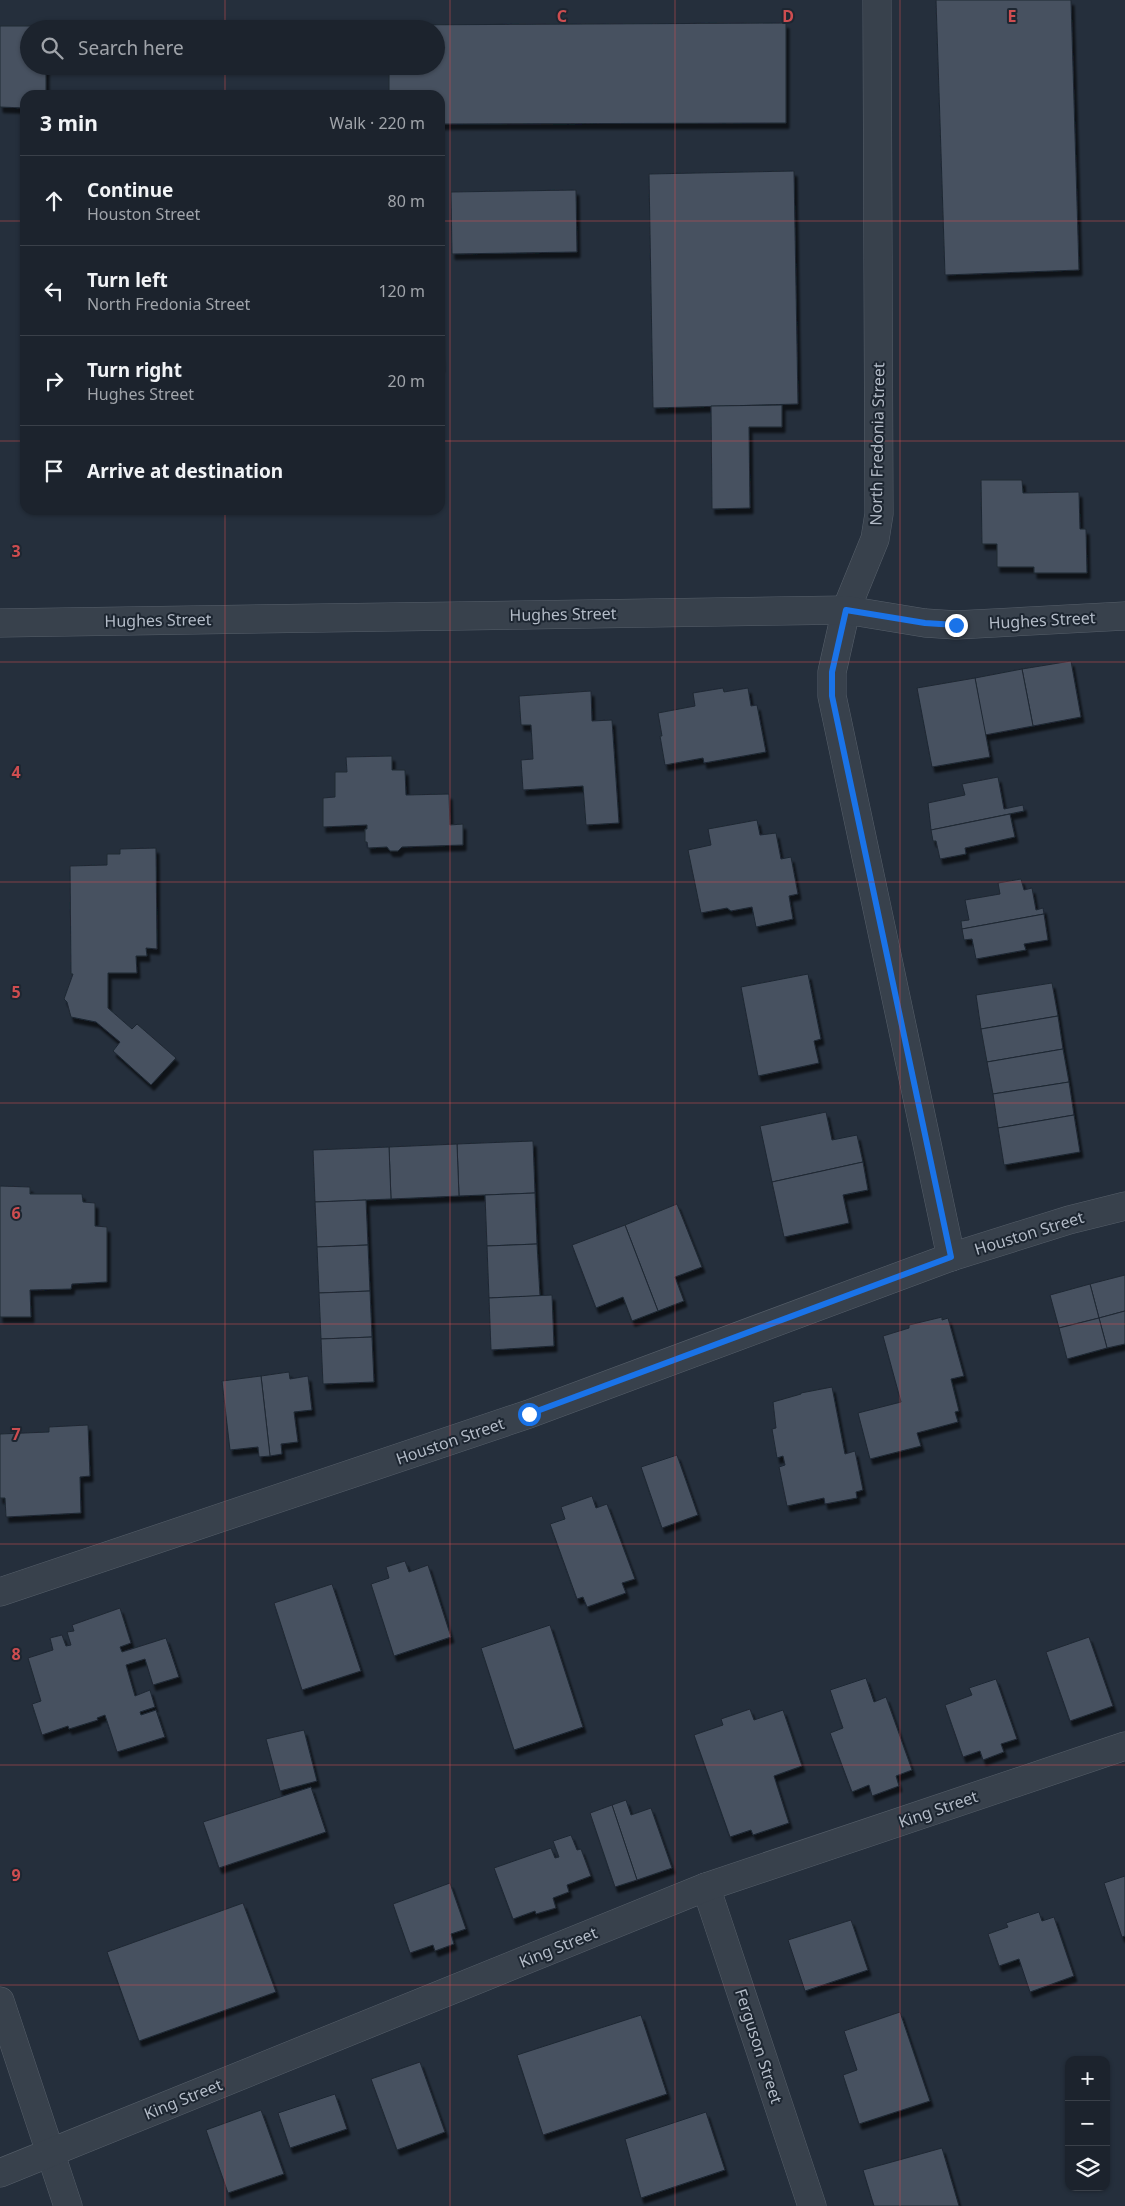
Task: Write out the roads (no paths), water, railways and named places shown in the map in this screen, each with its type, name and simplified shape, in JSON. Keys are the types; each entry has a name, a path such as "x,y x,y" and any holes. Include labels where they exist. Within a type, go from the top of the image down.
{"street":[{"name":"North Fredonia Street","path":"877,0 879,514 875,539 846,610 832,672 832,696 951,1257"},
{"name":"Hughes Street","path":"0,623 846,610 925,623 956,625 1125,616"},
{"name":"Houston Street","path":"0,1592 529,1414 951,1257 1069,1220 1125,1206"},
{"name":"King Street","path":"0,2173 706,1887 1125,1746"},
{"name":"Ferguson Street","path":"706,1887 812,2206"},
{"path":"0,2000 68,2206"}]}
